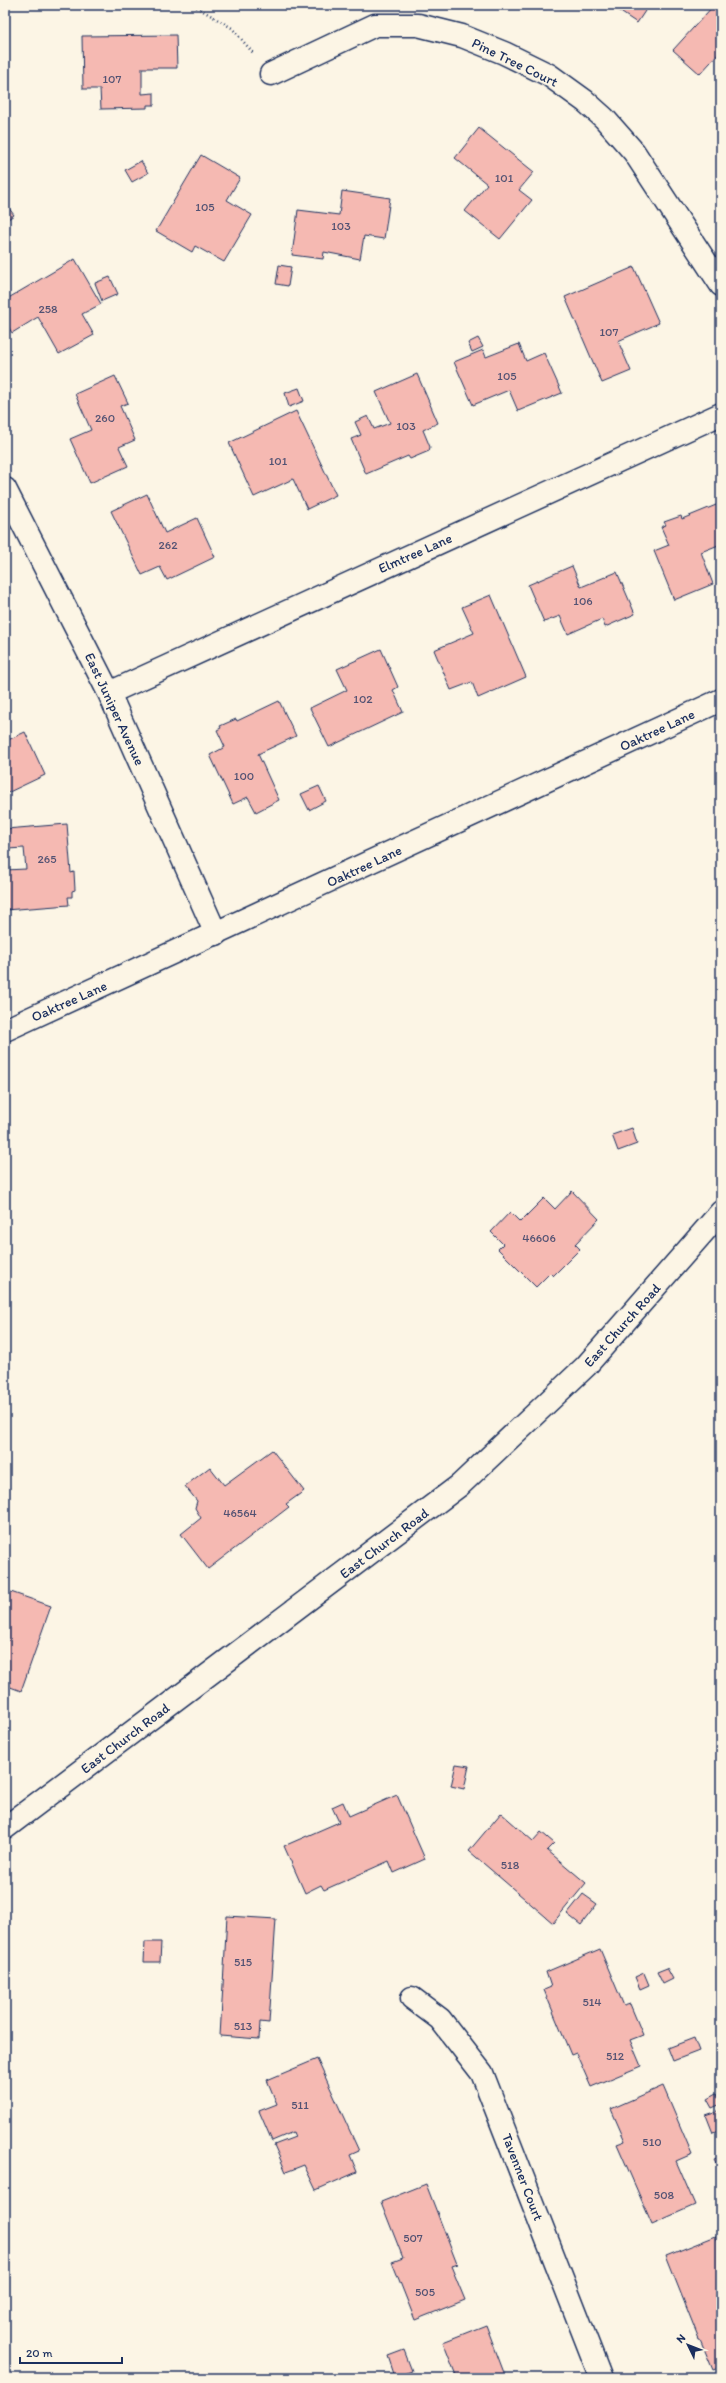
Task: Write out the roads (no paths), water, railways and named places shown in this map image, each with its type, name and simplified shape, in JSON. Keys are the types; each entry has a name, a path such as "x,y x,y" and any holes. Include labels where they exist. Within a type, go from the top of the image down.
{"street":[{"name":"Pine Tree Court","path":"271,74 375,25 418,25 462,36 504,53 549,75 585,100 604,118 634,152 721,285"},
{"name":"Elmtree Lane","path":"109,693 721,414"},
{"name":"East Juniper Avenue","path":"5,489 109,693 216,934"},
{"name":"Oaktree Lane","path":"5,1030 721,700"},
{"name":"East Church Road","path":"5,1828 460,1485 586,1366 721,1212"},
{"name":"Tavenner Court","path":"412,1998 440,2019 482,2072 601,2378"}]}
